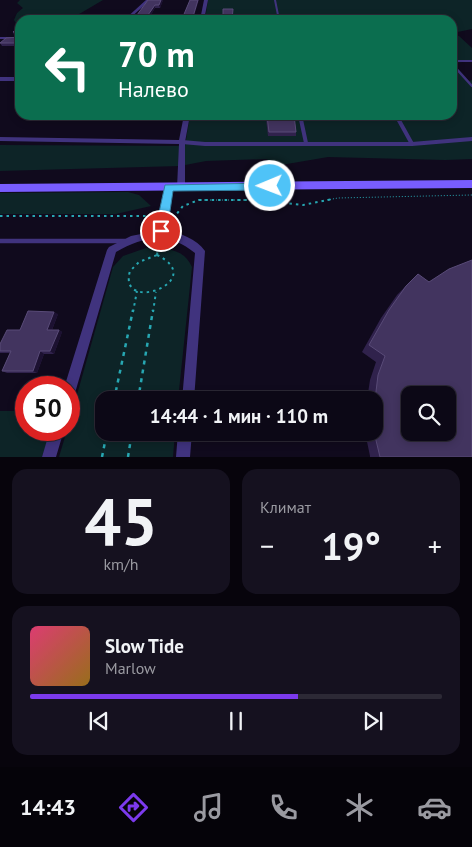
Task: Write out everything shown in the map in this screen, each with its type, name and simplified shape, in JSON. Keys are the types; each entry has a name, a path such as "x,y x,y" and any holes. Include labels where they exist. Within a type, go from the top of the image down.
{"main road":[{"path":"0,188 181,188 472,184"}],"street":[{"path":"132,15 148,0"},
{"path":"203,15 206,0"},
{"path":"0,38 15,38"},
{"path":"457,62 472,61"},
{"path":"0,79 15,79"},
{"path":"181,188 182,142 185,120"},
{"path":"0,140 182,142"},
{"path":"160,233 169,188"},
{"path":"74,376 112,250 140,236 160,233 191,242 200,251 189,391"},
{"path":"49,457 54,441"},
{"path":"183,457 184,441"}],"lane":[{"path":"275,0 278,15"},
{"path":"457,69 472,86"},
{"path":"301,120 306,143"},
{"path":"399,120 412,144"},
{"path":"182,142 205,144 412,144 472,139"},
{"path":"0,241 125,242"}],"path":[{"path":"0,216 175,216 184,206 199,200 245,200 302,205 338,198 472,195"},
{"path":"157,255 171,263 174,271 172,279 166,287 146,294 137,291 131,285 129,277 132,268 138,261 157,255"},
{"path":"116,391 137,291"},
{"path":"140,391 156,292"},
{"path":"102,457 105,441"},
{"path":"128,457 131,441"}],"green space":[{"path":"20,0 103,0 78,15 16,15 23,8 17,3"},
{"path":"208,0 472,0 472,29 457,32 457,15 206,15"},
{"path":"457,36 472,48 472,61 457,63"},
{"path":"457,68 469,81 472,80 472,159 328,157 281,165 266,159 206,161 180,166 0,171 0,145 185,146 189,120 457,120"},
{"path":"128,192 139,195 151,206 116,214 0,214 0,193"},
{"path":"146,248 167,249 184,256 192,267 179,391 95,391 95,441 174,441 173,457 59,457 64,441 80,441 80,384 113,267 123,256"},
{"path":"0,411 15,411 15,441 47,441 42,457 0,457"}],"building":[{"path":"148,0 161,0 159,5 155,5 148,15 137,15"},
{"path":"190,0 198,0 194,15 184,15"},
{"path":"223,9 233,9 232,15 223,15"},
{"path":"15,37 15,43 0,43 6,38"},
{"path":"268,120 295,120 296,132 269,132"},
{"path":"472,260 472,457 380,457 376,441 383,441 383,391 376,391 378,375 385,356 369,345 389,310 406,286 418,274 429,282 449,269"},
{"path":"28,311 54,312 47,330 59,330 50,351 40,351 33,371 2,371 11,351 0,351 0,344 7,330 20,330"}],"route":[{"path":"161,231 169,188 270,186"}]}
